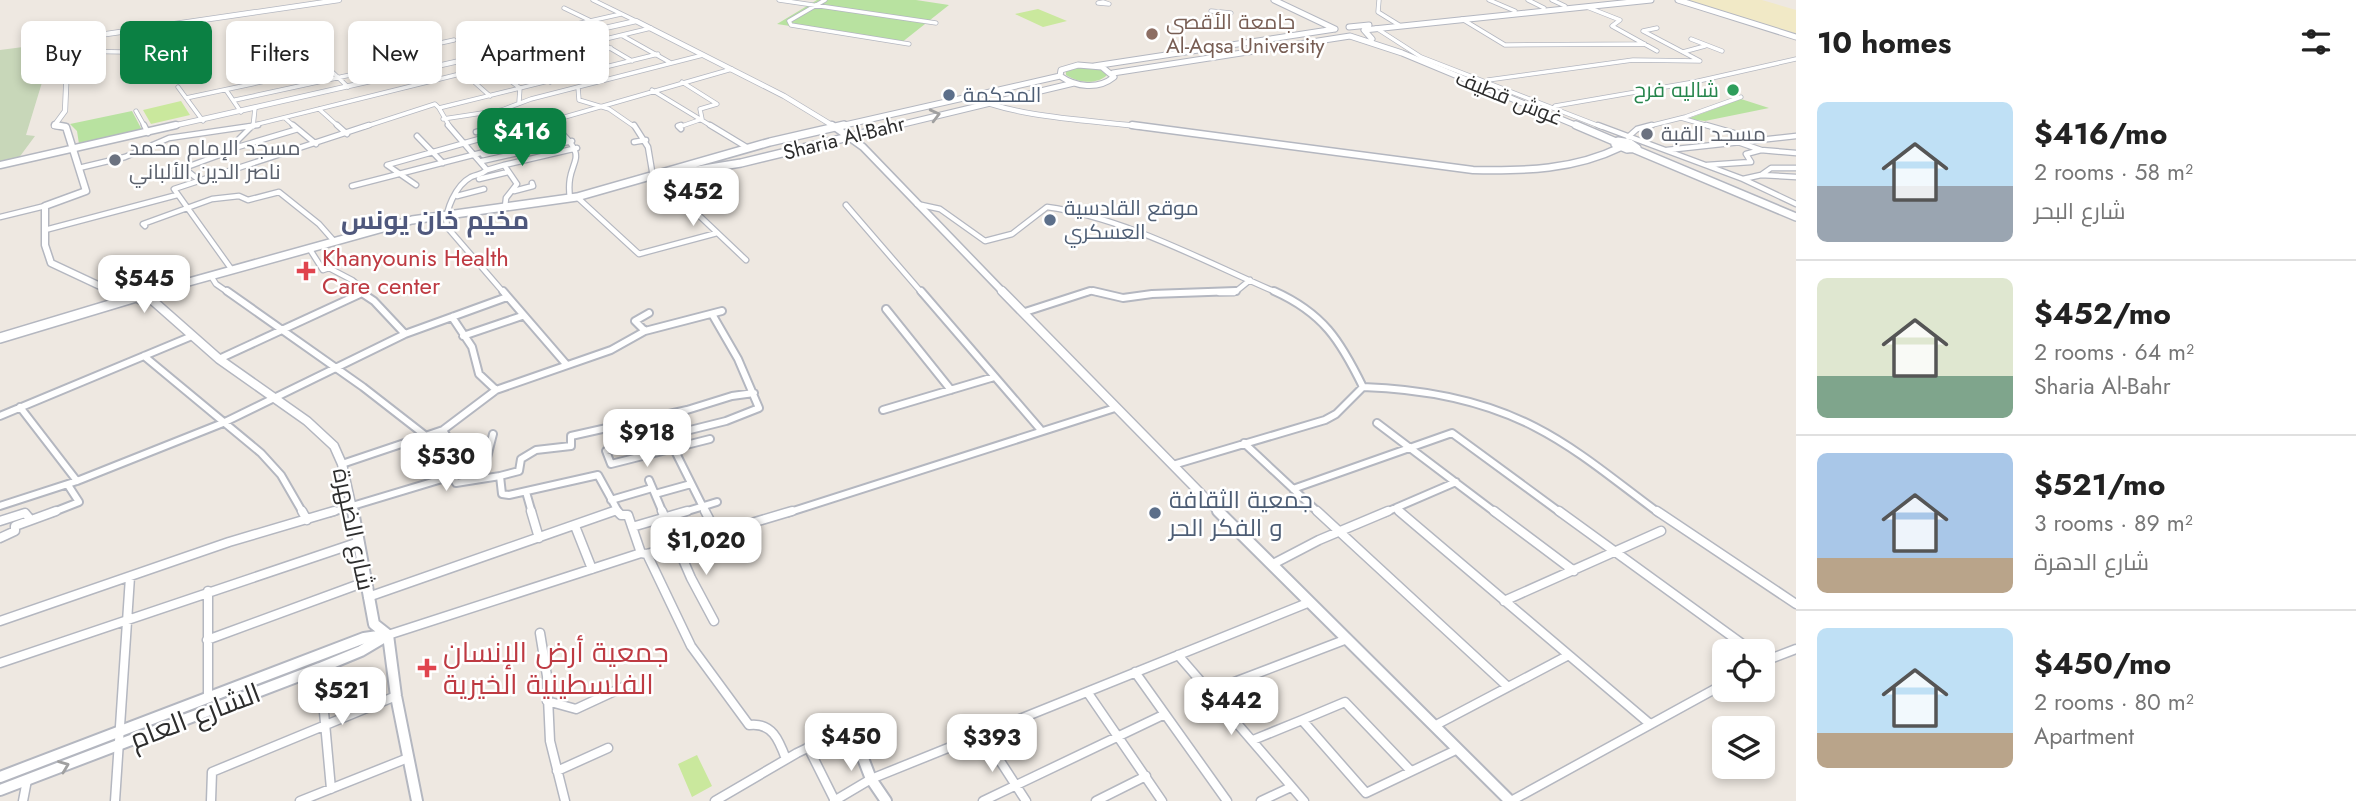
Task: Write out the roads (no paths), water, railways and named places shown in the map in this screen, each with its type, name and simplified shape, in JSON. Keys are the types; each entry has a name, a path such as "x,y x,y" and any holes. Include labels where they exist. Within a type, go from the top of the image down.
{"main road":[{"path":"1274,0 1348,27"},
{"path":"1397,24 1625,0"},
{"path":"1397,24 1651,0"},
{"path":"1678,0 1796,37"},
{"path":"1298,10 1335,29"},
{"name":"Sharia Al-Bahr","path":"653,177 748,148 1060,76 1061,70 1071,66 1094,66 1348,27 1397,24"},
{"name":"Sharia Al-Bahr","path":"653,177 725,166 1074,83 1100,84 1112,80 1113,74 1350,36 1364,30 1397,24"},
{"name":"غوش قطيف","path":"1348,27 1402,53"},
{"name":"غوش قطيف","path":"1335,29 1338,33 1402,53 1619,145 1632,143"},
{"path":"1242,43 1258,49"},
{"path":"1094,66 1113,74"},
{"path":"1060,76 1074,83"},
{"path":"1632,143 1796,217"},
{"path":"0,340 396,226 462,213 573,197 653,177"},
{"path":"212,277 412,220 445,216"},
{"path":"0,340 100,307 147,296"}],"street":[{"path":"106,34 339,0"},
{"path":"593,0 784,96 801,109 849,136 1025,312 1115,408 1511,801 1712,690"},
{"path":"779,0 936,23"},
{"path":"825,0 789,21 791,25 909,44"},
{"path":"1379,0 1378,12 1397,24"},
{"path":"1489,0 1515,10"},
{"path":"1528,0 1544,8"},
{"path":"1552,0 1565,6"},
{"path":"1587,7 1620,20 1612,26 1657,51"},
{"path":"564,8 591,21 621,14"},
{"path":"1211,10 1231,13"},
{"path":"1462,19 1505,45 1645,44"},
{"path":"609,27 636,21"},
{"path":"1376,28 1421,57 1553,107 1632,143 1665,150 1796,202"},
{"path":"1486,81 1639,60 1700,61 1643,31 1657,28"},
{"path":"609,39 652,29"},
{"path":"622,36 671,63"},
{"path":"1691,39 1722,51"},
{"path":"442,43 454,40"},
{"path":"1683,52 1707,46"},
{"path":"611,48 632,61"},
{"path":"609,66 657,54"},
{"path":"520,88 517,102 703,55"},
{"path":"1553,107 1694,82 1796,59"},
{"path":"0,165 456,63"},
{"path":"416,185 387,165 504,132 511,131 515,135 533,131 530,126 732,69"},
{"path":"79,168 125,157 169,138 253,127 464,73 489,96"},
{"path":"334,74 348,87"},
{"path":"235,100 348,75"},
{"path":"682,82 717,104 700,109 702,118"},
{"path":"0,217 45,206 86,191 66,127 54,126 65,111 65,84"},
{"path":"186,98 253,84"},
{"path":"514,84 520,88"},
{"path":"439,108 540,84"},
{"path":"178,87 203,121"},
{"path":"578,87 579,100 604,104 635,126 646,140 654,160 653,177"},
{"path":"226,90 241,112"},
{"path":"652,90 748,148"},
{"path":"970,96 985,103 1112,124 1473,170 1557,167 1591,160 1619,145"},
{"path":"1632,143 1637,129 1681,118 1741,97"},
{"path":"443,119 502,110 531,99"},
{"path":"232,270 184,207 174,189 435,104 443,119 487,170"},
{"path":"231,149 234,142 253,127 255,108"},
{"path":"319,109 348,134"},
{"path":"136,111 148,133"},
{"path":"681,129 678,126 702,118"},
{"path":"1681,118 1757,139"},
{"path":"286,119 316,144"},
{"path":"548,121 577,148 579,156 567,183 573,197 594,210 639,254 717,233"},
{"path":"476,132 498,127 504,132"},
{"path":"166,129 169,138"},
{"path":"199,180 182,167 298,129"},
{"path":"476,156 485,150 562,132"},
{"path":"417,136 443,163"},
{"path":"1665,150 1796,136"},
{"path":"352,186 551,140 556,145"},
{"path":"634,142 646,140"},
{"path":"482,161 572,141"},
{"path":"1736,142 1761,150 1796,153"},
{"path":"566,364 447,227 445,216 448,205 469,178 481,175 487,170 577,148"},
{"path":"1705,165 1751,162 1746,154 1761,150"},
{"path":"504,166 517,184 506,198 505,207"},
{"path":"1761,175 1771,169 1796,168"},
{"path":"468,181 508,172"},
{"path":"1743,179 1761,175 1796,177"},
{"path":"512,191 533,186 531,183"},
{"path":"668,183 675,194 746,260"},
{"path":"457,196 484,189"},
{"path":"145,226 143,224 184,207 225,197 244,196 248,200 279,192 334,241"},
{"path":"45,230 177,195"},
{"path":"1768,205 1789,201"},
{"path":"917,204 940,209 985,241 1012,234 1048,207 1076,211 1107,220 1301,303 1319,317 1343,345 1363,387"},
{"path":"846,205 1040,429"},
{"path":"45,206 46,254 51,263 117,294 147,296"},
{"path":"219,359 365,291 352,280 329,268 323,270 310,250"},
{"path":"212,277 216,284 336,368 426,436"},
{"path":"1025,312 1091,291 1123,298 1152,294 1234,293 1250,280"},
{"path":"362,293 374,301 405,334"},
{"path":"100,307 117,294"},
{"name":"شارع الضهرة","path":"147,296 219,359 324,434 334,446 342,464 352,506 374,624 388,635 396,696 417,801"},
{"path":"0,506 68,485 223,423 405,334 507,297"},
{"path":"886,309 951,390"},
{"path":"342,464 443,430 496,390 611,350 645,331 722,311"},
{"path":"645,331 635,321 649,313"},
{"path":"710,439 611,464 606,451 654,438 668,438 733,419 733,416 759,408 733,354 732,345 712,314"},
{"path":"463,336 522,316"},
{"path":"452,317 472,347 479,374 496,390"},
{"path":"0,416 192,336"},
{"path":"144,356 261,453 281,475 307,520"},
{"path":"883,410 994,377"},
{"path":"1173,465 1331,417 1363,387 1416,389 1452,396 1485,404 1520,418 1561,441 1680,527 1796,604"},
{"path":"443,430 451,443 452,476 456,484 519,471 521,459 536,450 570,446 571,436 687,410 732,396 754,393"},
{"path":"20,407 78,481"},
{"path":"0,777 120,739 208,699 364,638 388,635 592,569 844,495 1115,408"},
{"path":"1377,423 1574,571"},
{"path":"1293,489 1452,433 1736,639"},
{"path":"482,477 493,434"},
{"path":"668,438 716,532"},
{"path":"1244,443 1508,687"},
{"path":"500,476 502,494 509,495 598,475 616,510 628,515 644,554 686,637 708,673 735,702 749,724 763,725 776,733 786,759"},
{"path":"0,621 229,542 452,476"},
{"path":"1273,564 1339,531 1456,482"},
{"path":"611,500 652,487 691,484"},
{"path":"0,538 15,531 15,526 30,519 79,502 68,485"},
{"path":"652,487 676,545 714,621"},
{"path":"526,492 539,538"},
{"path":"632,527 717,502"},
{"path":"1396,508 1650,724"},
{"path":"368,597 616,510"},
{"path":"0,521 25,513 30,519"},
{"path":"575,526 592,569"},
{"path":"1504,601 1661,531"},
{"path":"0,663 359,542"},
{"path":"115,801 131,577"},
{"path":"207,640 365,582"},
{"path":"208,591 208,699"},
{"path":"808,747 834,801 871,779 1311,601"},
{"path":"540,633 547,676 550,741 565,801"},
{"name":"الشارع العام","path":"0,790 120,739 320,668 360,651 388,635"},
{"path":"1211,691 1347,639"},
{"path":"1775,656 1796,649"},
{"path":"1178,655 1304,801"},
{"path":"1436,725 1567,656"},
{"path":"320,668 331,789"},
{"path":"1135,672 1163,715 1227,801"},
{"path":"547,701 576,709 632,683"},
{"path":"1088,693 1162,801"},
{"path":"211,801 212,772 396,696"},
{"path":"1253,740 1345,702 1409,770"},
{"path":"983,801 1163,715"},
{"path":"1302,720 1366,793 1409,770 1460,748"},
{"path":"715,801 808,747 851,727 871,779 886,801"},
{"path":"982,733 1026,801"},
{"path":"557,771 608,748"},
{"path":"300,801 408,758"},
{"path":"1096,801 1146,776"},
{"path":"23,801 27,780"},
{"path":"1261,801 1291,787"}],"place":[{"name":"جامعة الأقصى Al-Aqsa University","path":"1152,34"},
{"name":"شاليه فرح","path":"1733,90"},
{"name":"المحكمة","path":"949,95"},
{"name":"مسجد القبة","path":"1647,134"},
{"name":"مسجد الإمام محمد ناصر الدين الألباني","path":"115,160"},
{"name":"موقع القادسية العسكري","path":"1050,220"},
{"name":"Khanyounis Health Care center","path":"306,271"},
{"name":"جمعية الثقافة و الفكر الحر","path":"1155,513"},
{"name":"جمعية أرض الإنسان الفلسطينية الخيرية","path":"427,668"}],"district":[{"name":"مخيم خان يونس","path":"435,220"}]}
